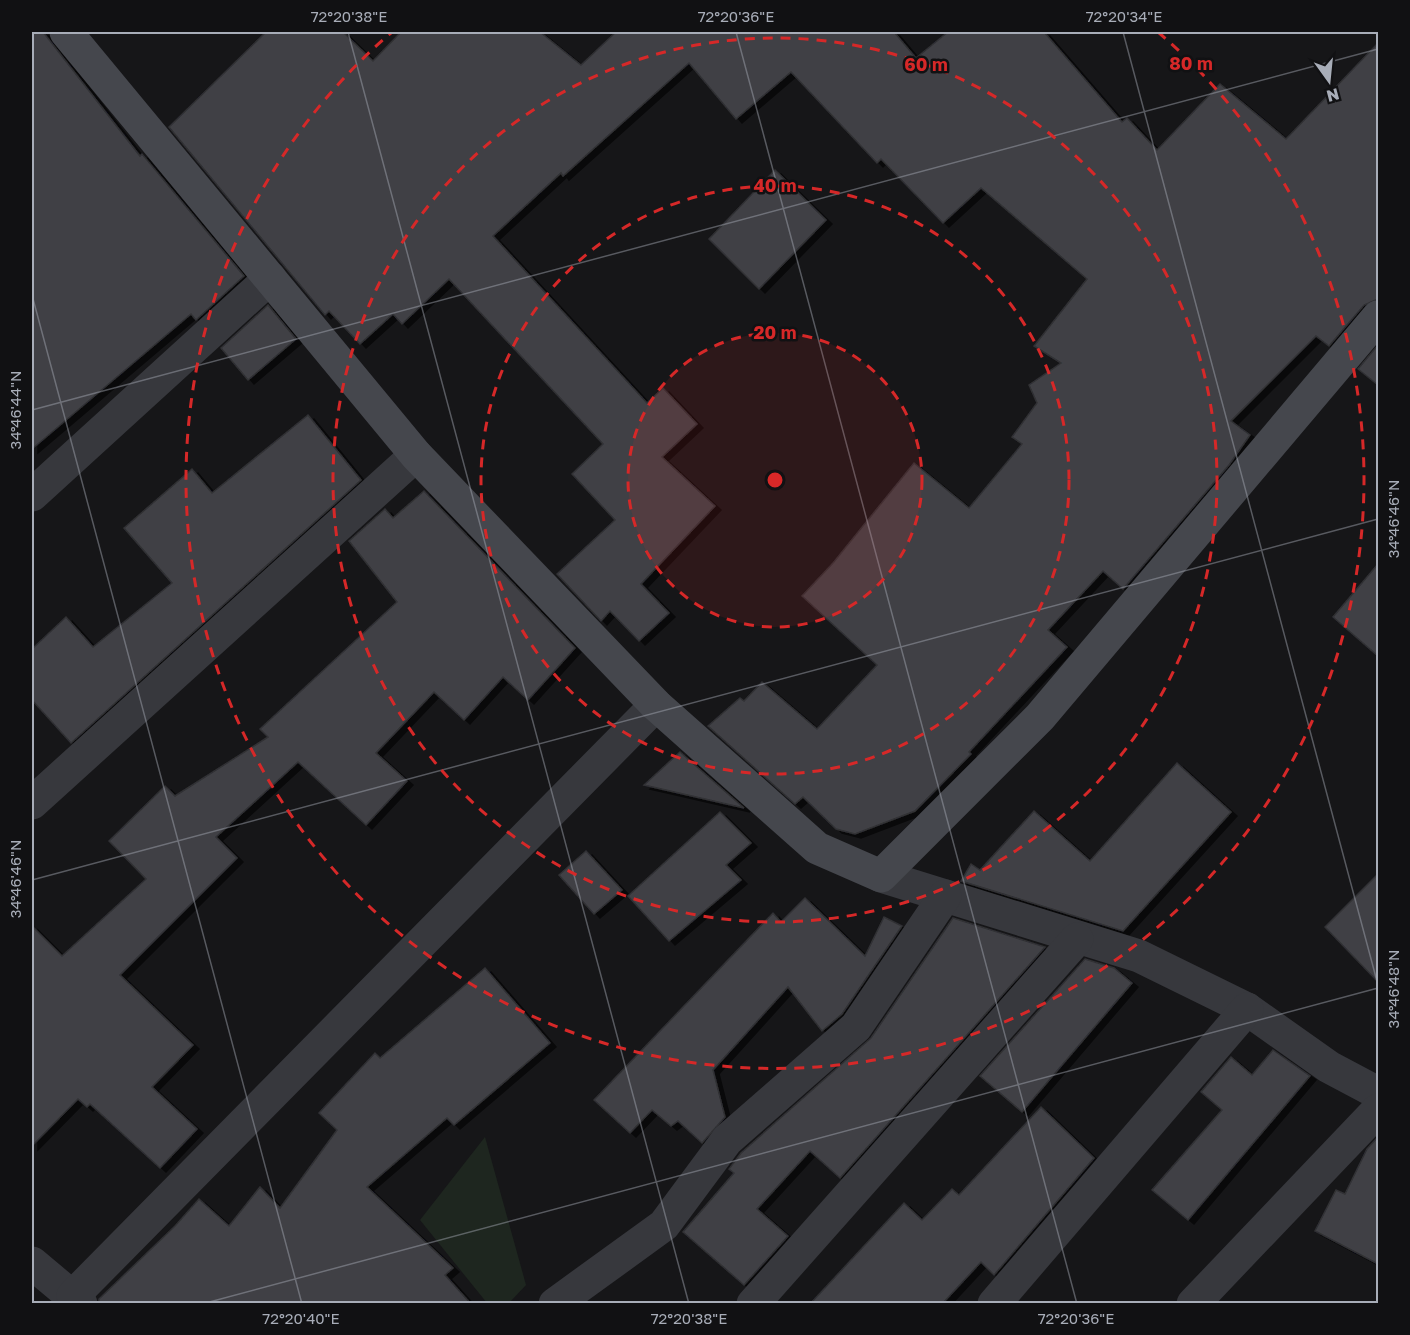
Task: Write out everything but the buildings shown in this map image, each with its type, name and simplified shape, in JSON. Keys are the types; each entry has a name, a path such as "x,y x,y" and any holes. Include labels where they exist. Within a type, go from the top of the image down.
{"main road":[{"path":"66,32 416,455 656,705 817,848 881,876 1040,717 1378,317"}],"street":[{"path":"32,495 270,278"},
{"path":"32,803 416,455"},
{"path":"32,1263 77,1300 656,705"},
{"path":"881,876 1077,939 1138,956 1247,1009 1329,1067 1372,1079"},
{"path":"555,1304 664,1226 727,1140 855,1027 945,896"},
{"path":"753,1304 1077,939"},
{"path":"994,1304 1247,1009"},
{"path":"1193,1304 1378,1110"}],"shaded area":[{"path":"485,1137 526,1285 509,1303 487,1303 420,1220"}]}
